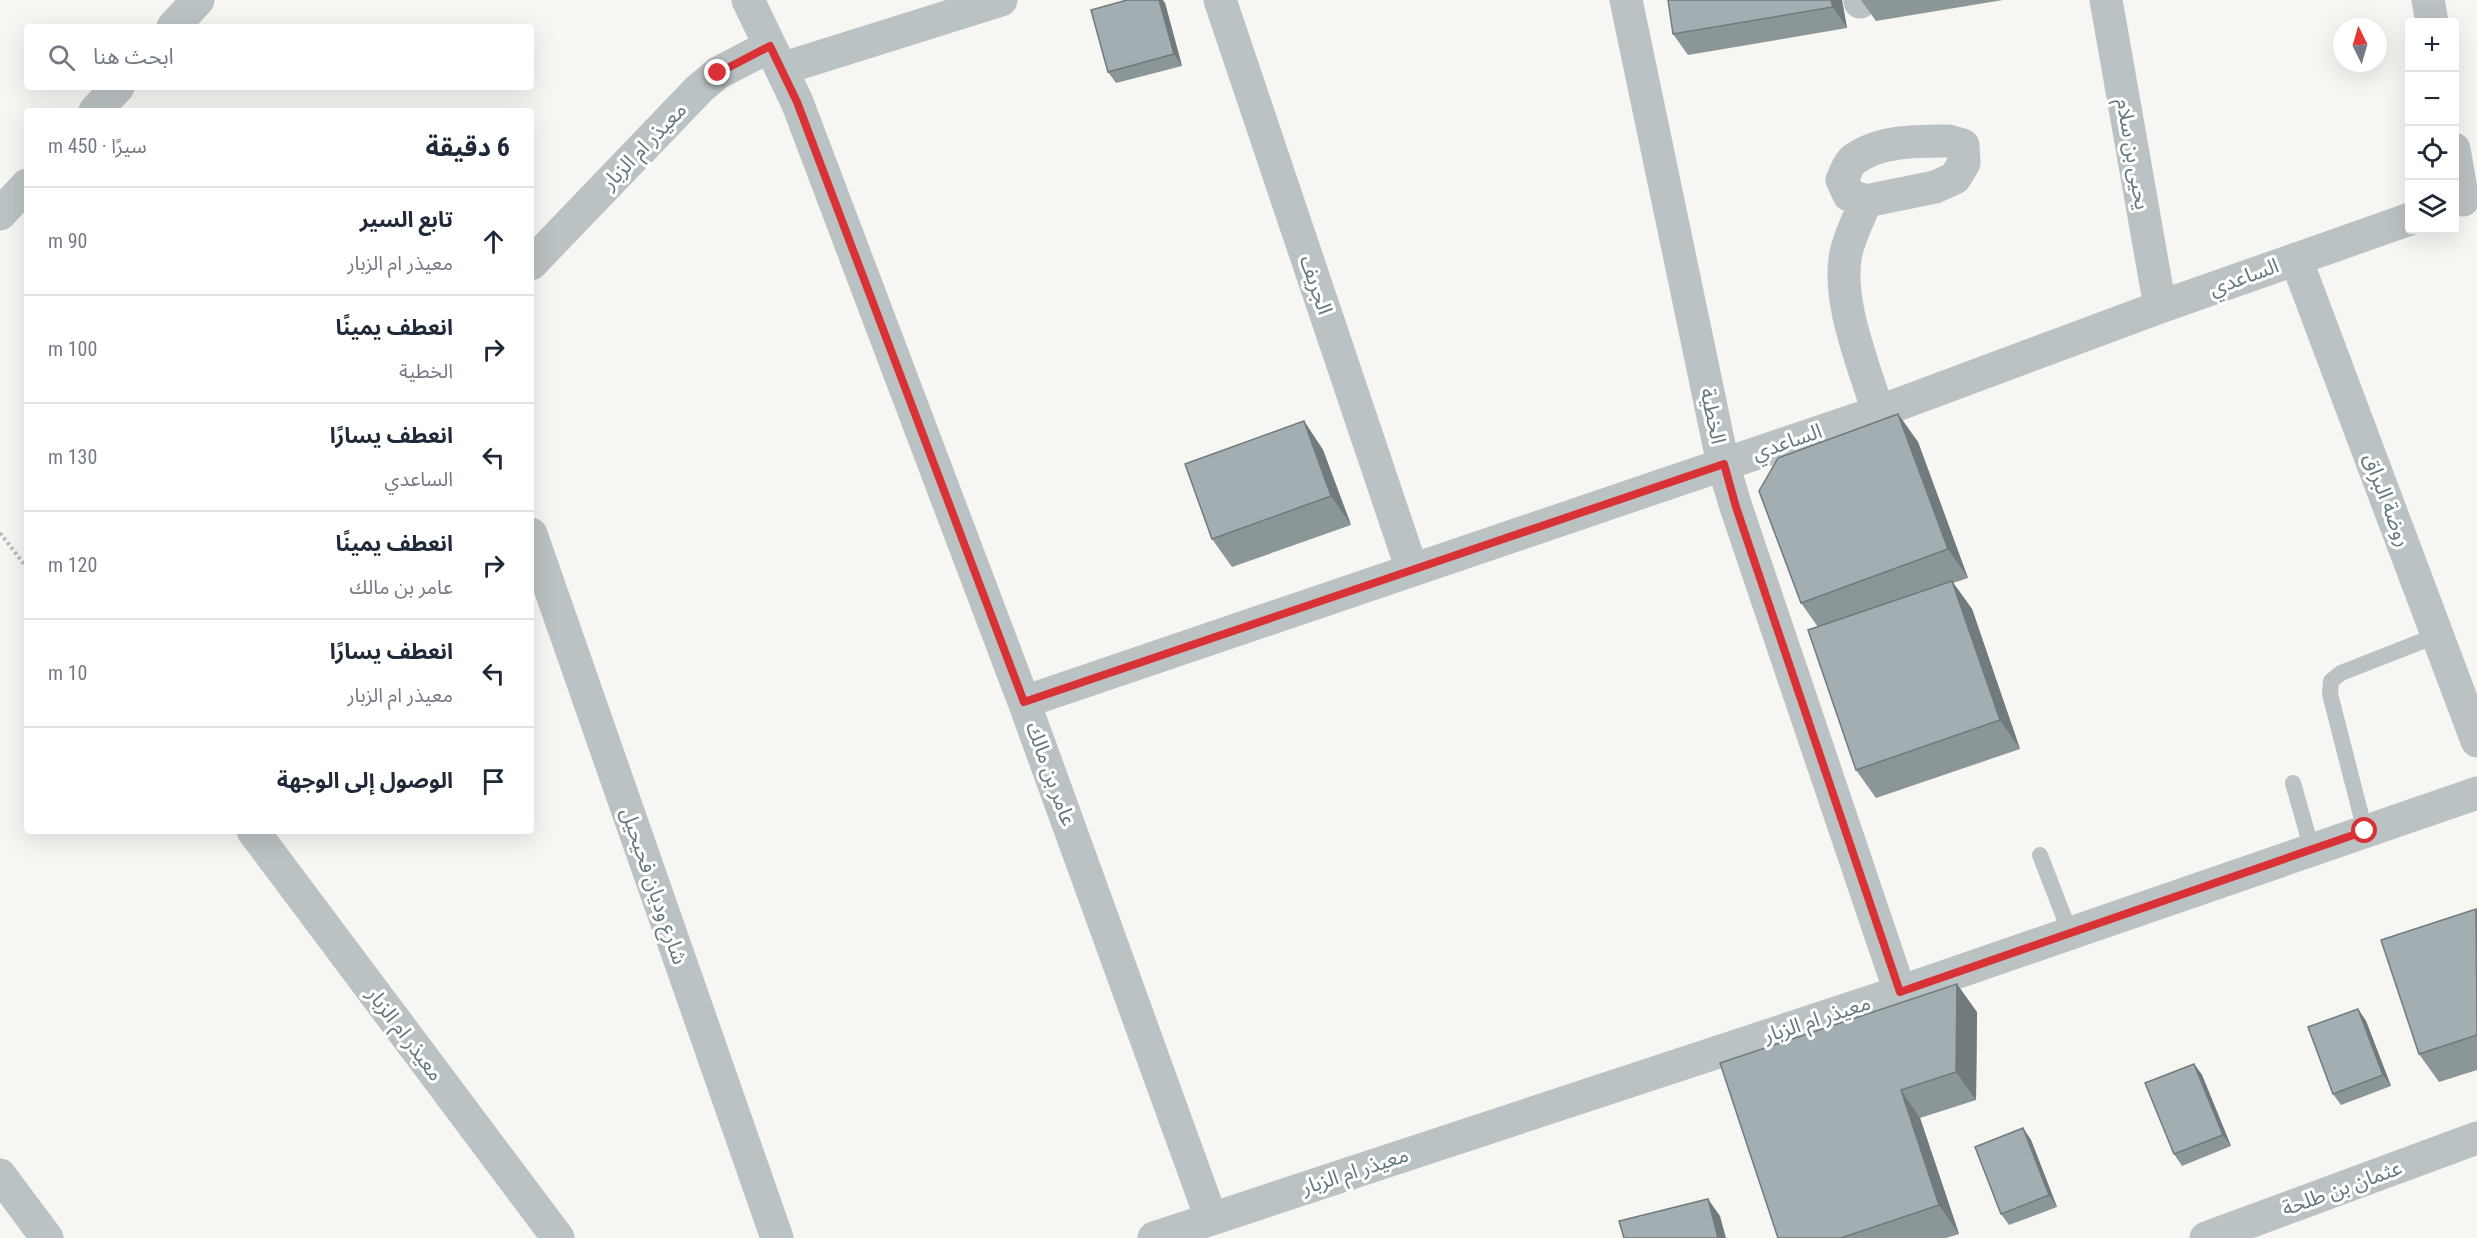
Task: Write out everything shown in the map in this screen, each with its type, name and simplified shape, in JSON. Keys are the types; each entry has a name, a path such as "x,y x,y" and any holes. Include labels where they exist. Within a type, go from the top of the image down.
{"street":[{"path":"176,24 198,0"},
{"name":"عامر بن مالك","path":"748,0 797,102 1024,702 1211,1218"},
{"name":"معيذر ام الزبار","path":"534,261 699,89 718,73 1001,0"},
{"name":"الجريف","path":"1221,0 1412,570"},
{"name":"الخطية","path":"1626,0 1724,464 1736,507 1900,992"},
{"name":"يحيى بن سلام","path":"2106,0 2160,307"},
{"path":"2428,0 2431,18"},
{"path":"98,108 115,90"},
{"path":"2459,171 2465,199"},
{"path":"0,214 24,188"},
{"path":"1866,201 1848,246 1843,278 1845,300 1878,412"},
{"name":"الساعدي","path":"1024,702 1878,412 2160,307 2405,220"},
{"name":"روضة البراق","path":"2296,259 2477,741"},
{"name":"شارع وديان فحيحيل","path":"534,543 777,1238"},
{"name":"معيذر ام الزبار","path":"1154,1238 1900,992 2477,793"},
{"name":"معيذر ام الزبار","path":"255,834 558,1238"},
{"name":"عثمان بن طلحة","path":"2206,1238 2477,1138"},
{"path":"5,1191 47,1238"}],"lane":[{"path":"2365,831 2330,694 2331,681 2342,673 2438,635"},
{"path":"2293,783 2312,850"},
{"path":"2040,855 2070,933"}],"path":[{"path":"0,533 24,564"}],"building":[{"path":"1127,0 1159,0 1174,54 1108,72 1091,10"},
{"path":"1668,0 1831,0 1833,7 1673,34"},
{"path":"1898,414 1948,549 1801,603 1759,491 1778,458"},
{"path":"1304,421 1331,496 1212,539 1185,464"},
{"path":"1952,581 2000,720 1856,770 1808,630"},
{"path":"2476,909 2477,1035 2419,1054 2381,940"},
{"path":"1957,984 1956,1072 1901,1090 1939,1205 1841,1238 1778,1238 1720,1063"},
{"path":"2358,1009 2383,1075 2333,1094 2308,1027"},
{"path":"2194,1064 2223,1135 2174,1154 2145,1083"},
{"path":"2023,1128 2049,1195 2001,1214 1975,1147"},
{"path":"1708,1199 1718,1238 1624,1238 1619,1221"}],"route":[{"path":"718,73 770,46 797,102 1024,702 1724,464 1736,507 1900,992 2365,831"}]}
